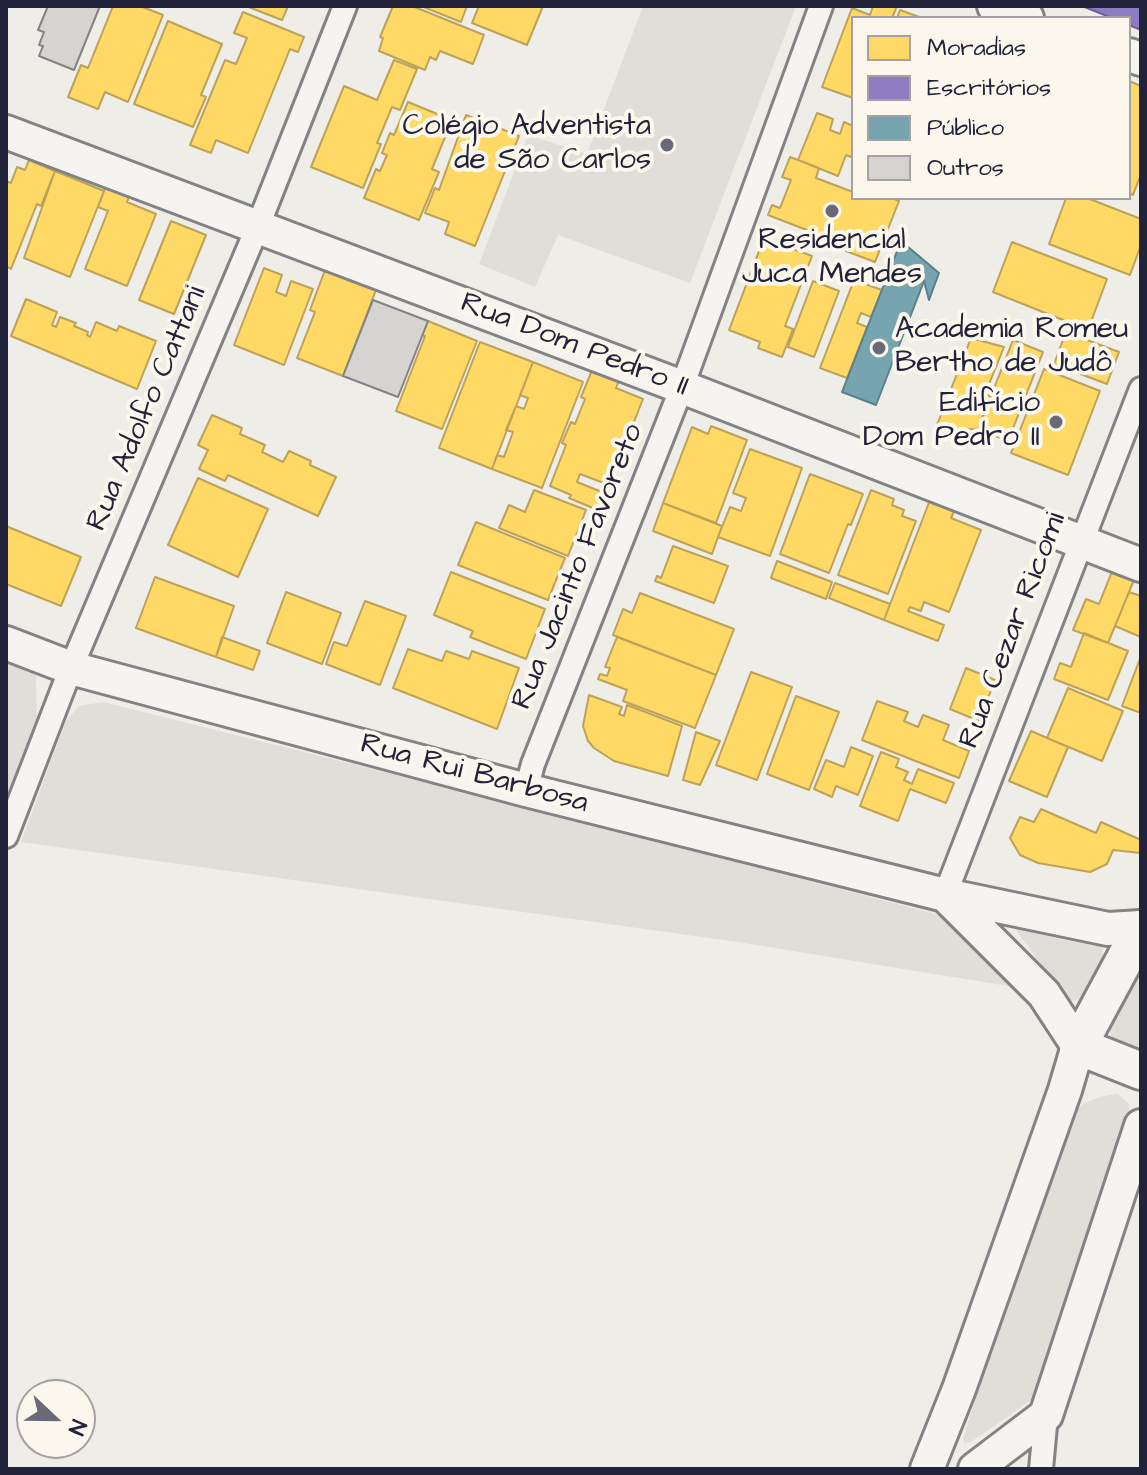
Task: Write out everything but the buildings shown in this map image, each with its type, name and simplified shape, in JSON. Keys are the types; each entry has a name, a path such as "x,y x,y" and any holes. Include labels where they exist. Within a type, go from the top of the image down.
{"main road":[{"path":"1141,928 1078,1046 1141,1071"}],"street":[{"name":"Rua Adolfo Cattani","path":"6,836 71,668 258,226 345,6"},
{"name":"Rua Jacinto Favoreto","path":"526,790 533,764 682,387 821,6"},
{"path":"994,6 1022,16"},
{"name":"Rua Dom Pedro II","path":"6,132 682,387 1141,565"},
{"name":"Rua Cezar Ricomi","path":"945,895 1141,389"},
{"name":"Rua Rui Barbosa","path":"6,643 71,668 526,790 945,895 1108,929 1141,928"},
{"path":"927,1469 959,1389 1078,1046 1044,994 945,895"},
{"path":"1041,1469 1046,1415 1141,1126"},
{"path":"975,1469 1046,1415"}],"shaded area":[{"name":"Colégio Adventista de São Carlos","path":"643,6 796,6 690,283 558,235 535,287 479,264 528,135 587,154"},
{"path":"6,656 18,661 36,676 37,725 6,809"},
{"path":"103,702 947,917 1014,987 738,942 21,842 66,721 79,706"},
{"path":"1013,926 1102,947 1099,967 1079,999 1068,1002"},
{"path":"1141,965 1141,1057 1113,1047 1110,1028"},
{"path":"1118,1094 1129,1104 1129,1111 1047,1378 1034,1398 971,1442 964,1443 963,1438 1065,1121 1088,1102"}],"place":[{"name":"Colégio Adventista de São Carlos","path":"667,145"},
{"name":"Residencial Juca Mendes","path":"832,211"},
{"name":"Academia Romeu Bertho de Judô","path":"879,348"},
{"name":"Edifício Dom Pedro II","path":"1056,422"}]}
